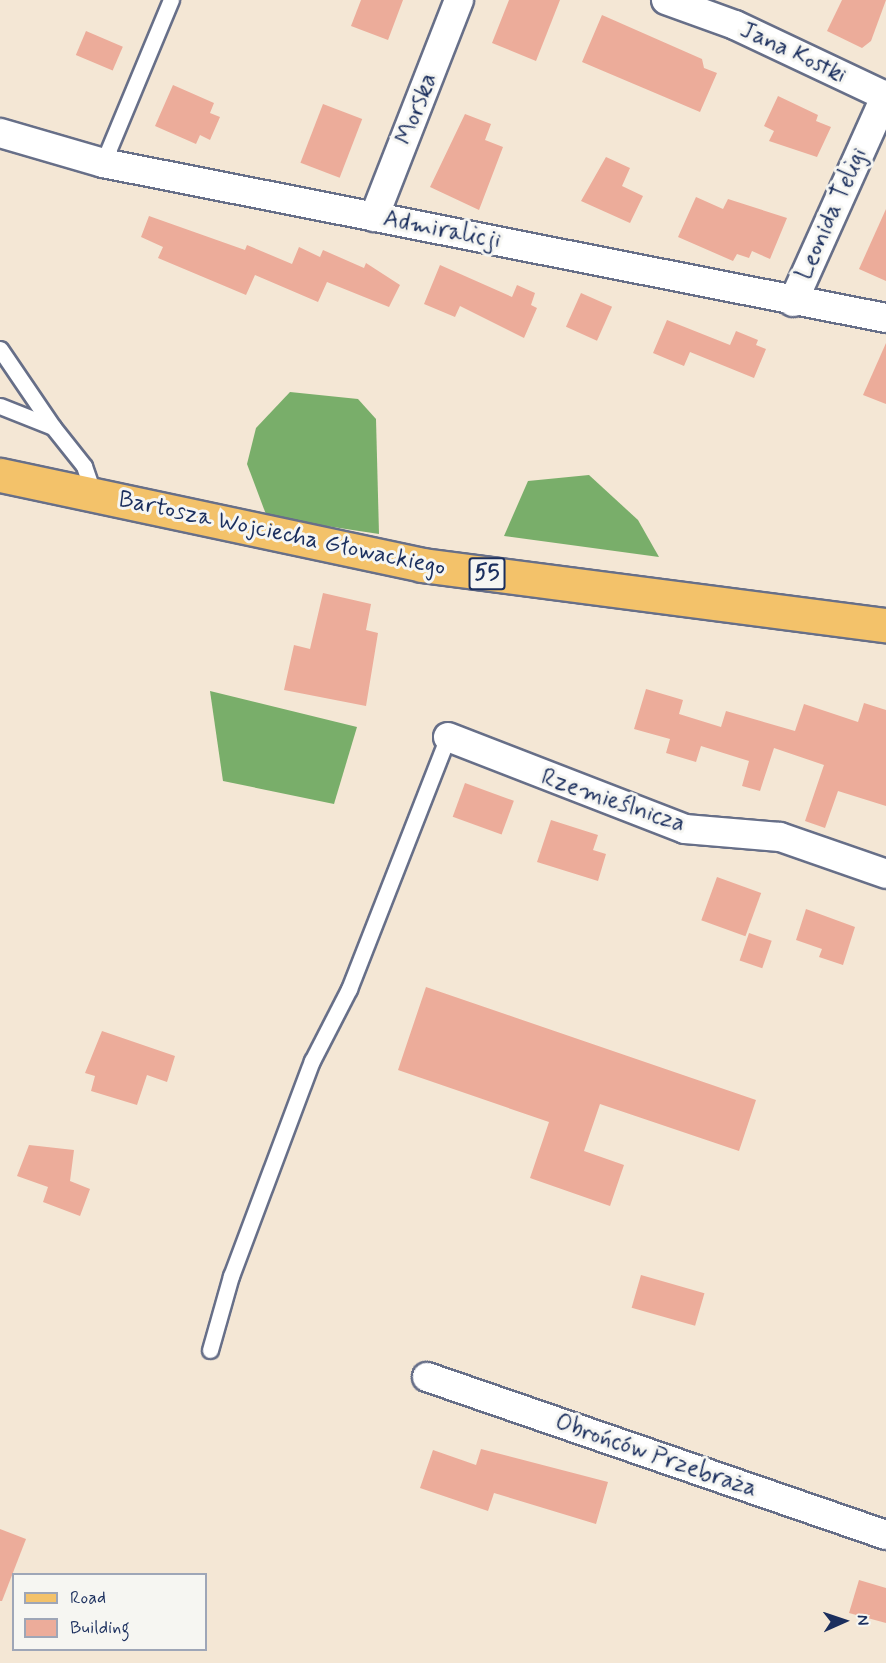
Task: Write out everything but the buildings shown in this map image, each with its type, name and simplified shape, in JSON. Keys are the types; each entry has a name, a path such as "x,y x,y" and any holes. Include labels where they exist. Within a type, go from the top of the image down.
{"main road":[{"name":"Bartosza Wojciecha Głowackiego","path":"0,475 422,565 886,625"}],"street":[{"name":"Morska","path":"374,217 459,0"},
{"name":"Jana Kostki","path":"666,0 735,25 886,95"},
{"name":"Leonida Teligi","path":"793,302 886,95"},
{"name":"Admiralicji","path":"0,133 103,162 793,302 886,318"},
{"name":"Rzemieślnicza","path":"448,736 685,829 780,837 886,874"},
{"name":"Obrońców Przebraża","path":"427,1377 886,1535"}],"lane":[{"path":"103,162 171,0"},
{"path":"0,349 53,427 84,466 94,495"},
{"path":"0,406 53,427"},
{"path":"210,1350 231,1276 312,1061 349,989 448,736"}],"green space":[{"path":"290,392 358,399 376,419 379,534 267,517 247,464 256,428"},
{"path":"589,475 638,520 659,557 504,536 528,481"},
{"path":"210,691 357,727 334,804 223,781"}]}
